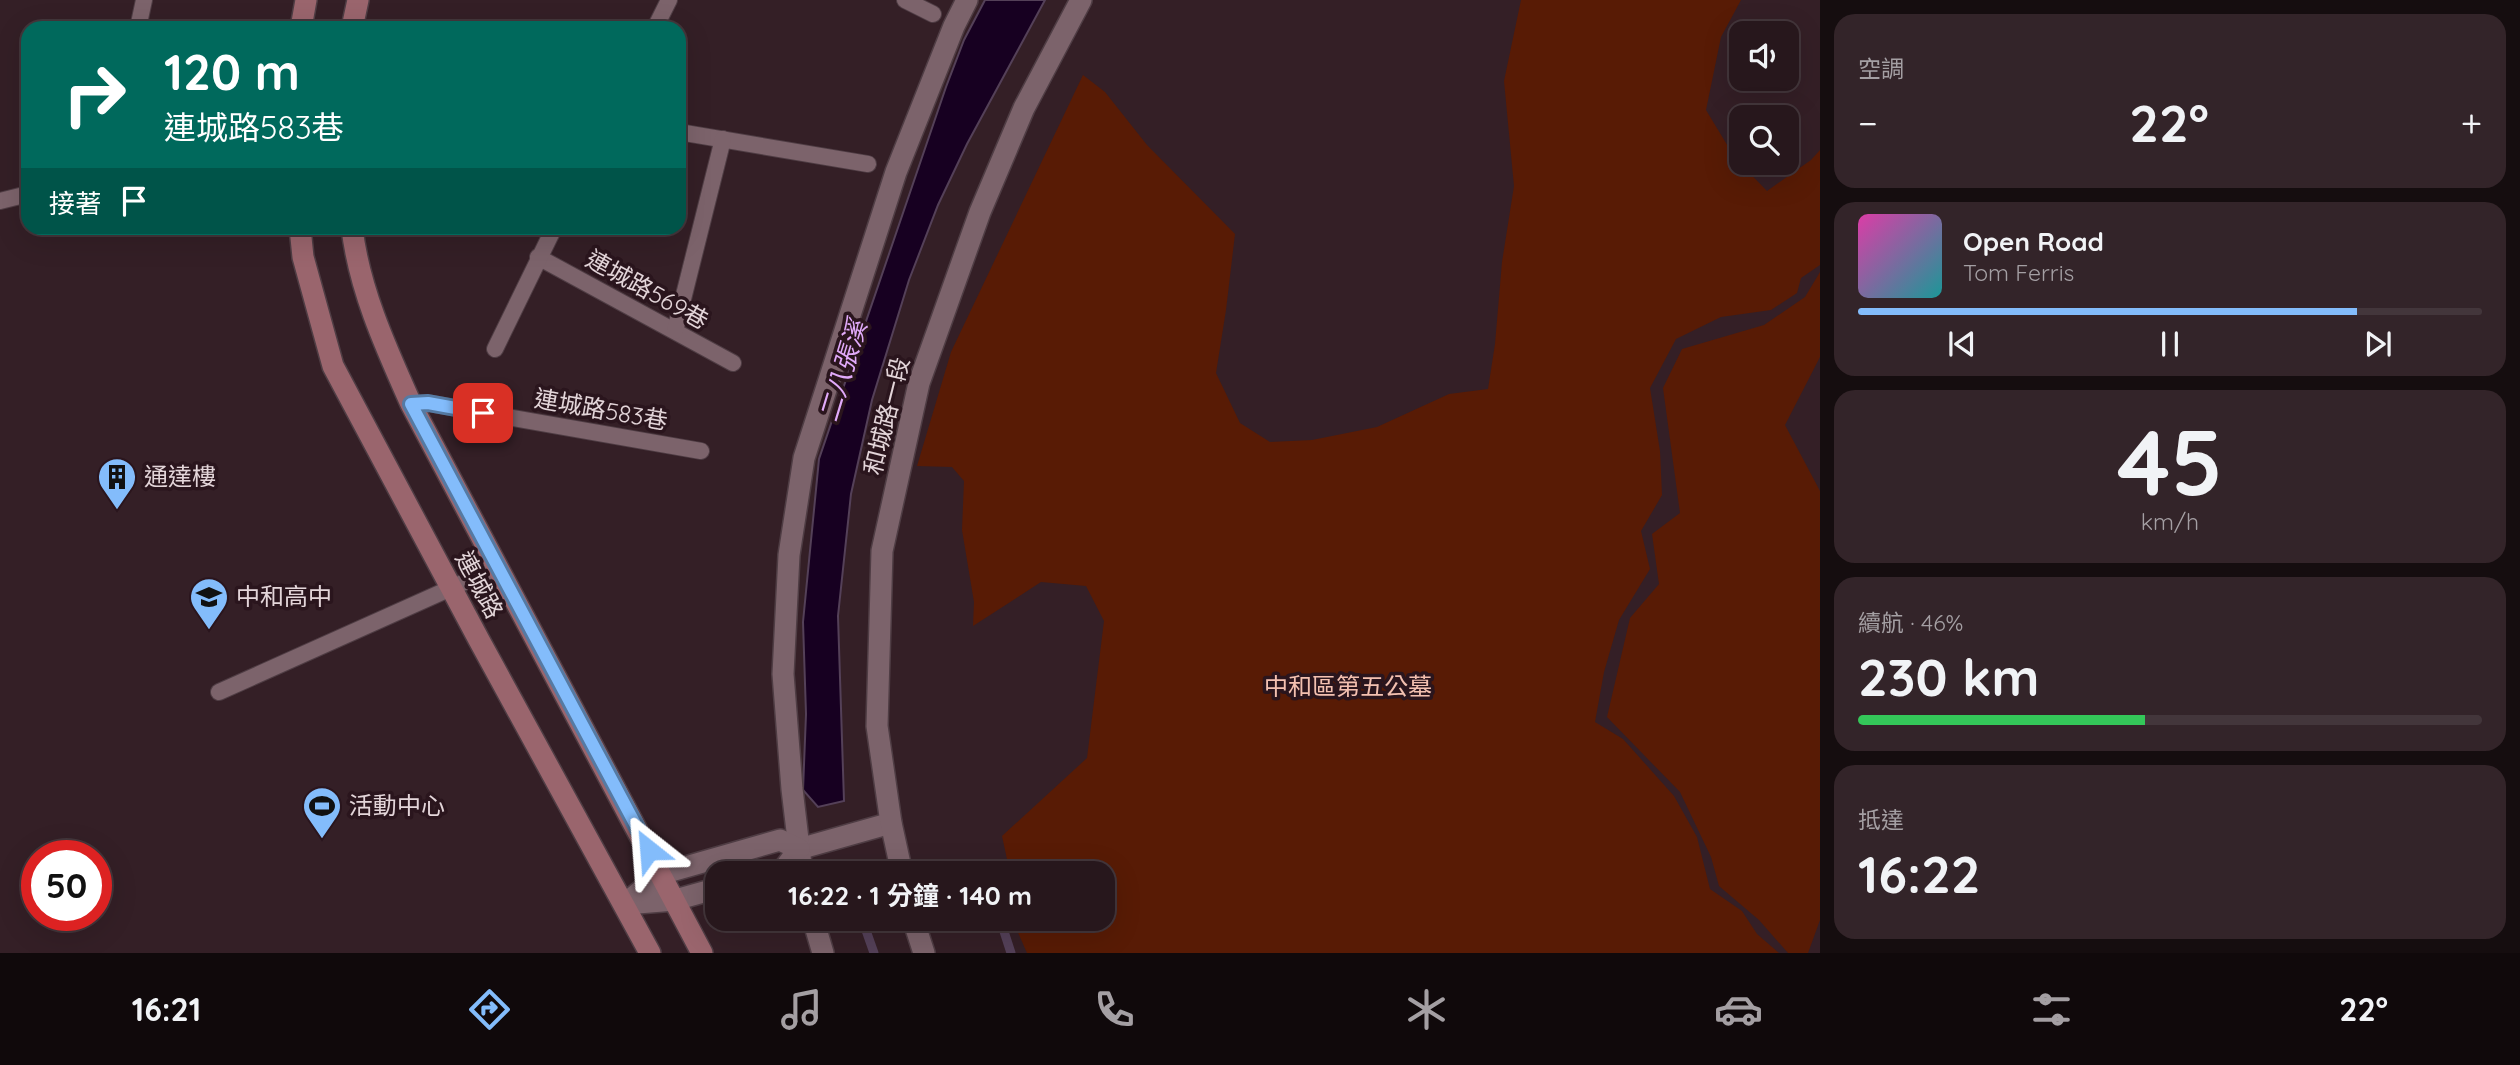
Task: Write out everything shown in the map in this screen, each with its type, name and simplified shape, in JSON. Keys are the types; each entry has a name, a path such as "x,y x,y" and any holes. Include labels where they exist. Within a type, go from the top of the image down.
{"main road":[{"path":"302,21 306,0"},
{"path":"354,21 358,0"},
{"name":"連城路","path":"301,235 303,257 333,366 451,589 650,953"},
{"name":"連城路","path":"353,235 356,257 387,352 411,404 702,953"}],"street":[{"path":"800,861 783,674 789,555 804,458 896,172 967,0"},
{"name":"和城路一段","path":"899,861 877,726 882,551 919,383 990,189 1024,108 1081,0"},
{"path":"790,861 799,849 891,823"},
{"path":"625,904 661,874 780,840 799,849"},
{"path":"625,904 675,900 705,892"},
{"path":"817,931 823,953"},
{"path":"917,931 925,953"}],"lane":[{"path":"140,21 144,0"},
{"path":"658,21 669,0"},
{"path":"905,0 933,14"},
{"path":"686,133 868,164"},
{"path":"675,331 723,139"},
{"path":"0,201 21,196"},
{"path":"495,349 550,235"},
{"name":"連城路569巷","path":"538,257 733,363"},
{"name":"連城路583巷","path":"411,404 428,403 701,451"},
{"path":"219,692 498,568"}],"green space":[{"name":"中和區第五公墓","path":"1521,0 1741,0 1721,37 1706,110 1729,148 1729,175 1751,175 1767,191 1790,175 1799,175 1799,168 1820,150 1820,265 1801,278 1797,293 1771,310 1721,317 1676,339 1650,388 1660,451 1662,495 1641,531 1650,569 1619,620 1604,672 1595,722 1623,739 1674,796 1697,837 1710,889 1742,911 1757,934 1779,953 1027,953 1017,931 1115,931 1115,861 1007,861 1002,836 1087,758 1104,621 1086,586 1041,582 973,626 974,602 962,530 964,481 952,467 917,466 951,352 1083,75 1105,92 1147,145 1235,234 1216,373 1240,423 1270,442 1312,440 1377,427 1449,394 1488,389 1502,262 1514,186 1504,81"},
{"path":"1820,272 1820,357 1785,425 1820,491 1820,920 1808,953 1788,953 1759,920 1719,886 1711,857 1680,792 1607,717 1630,618 1659,584 1652,534 1680,513 1663,388 1682,349 1764,325 1805,297"}],"shaded area":[{"path":"985,0 1045,0 967,144 938,205 909,280 872,400 851,494 838,616 844,801 818,807 803,790 806,714 803,622 819,459 946,87 964,40"}],"waterway":[{"path":"866,931 874,953"},
{"path":"1004,931 1011,953"}],"place":[{"name":"通達樓","path":"117,511"},
{"name":"中和高中","path":"209,631"},
{"name":"活動中心","path":"322,840"}],"route":[{"path":"483,413 428,403 411,404 649,850"}],"water label":[{"name":"二八張溪","path":"843,371"}]}
